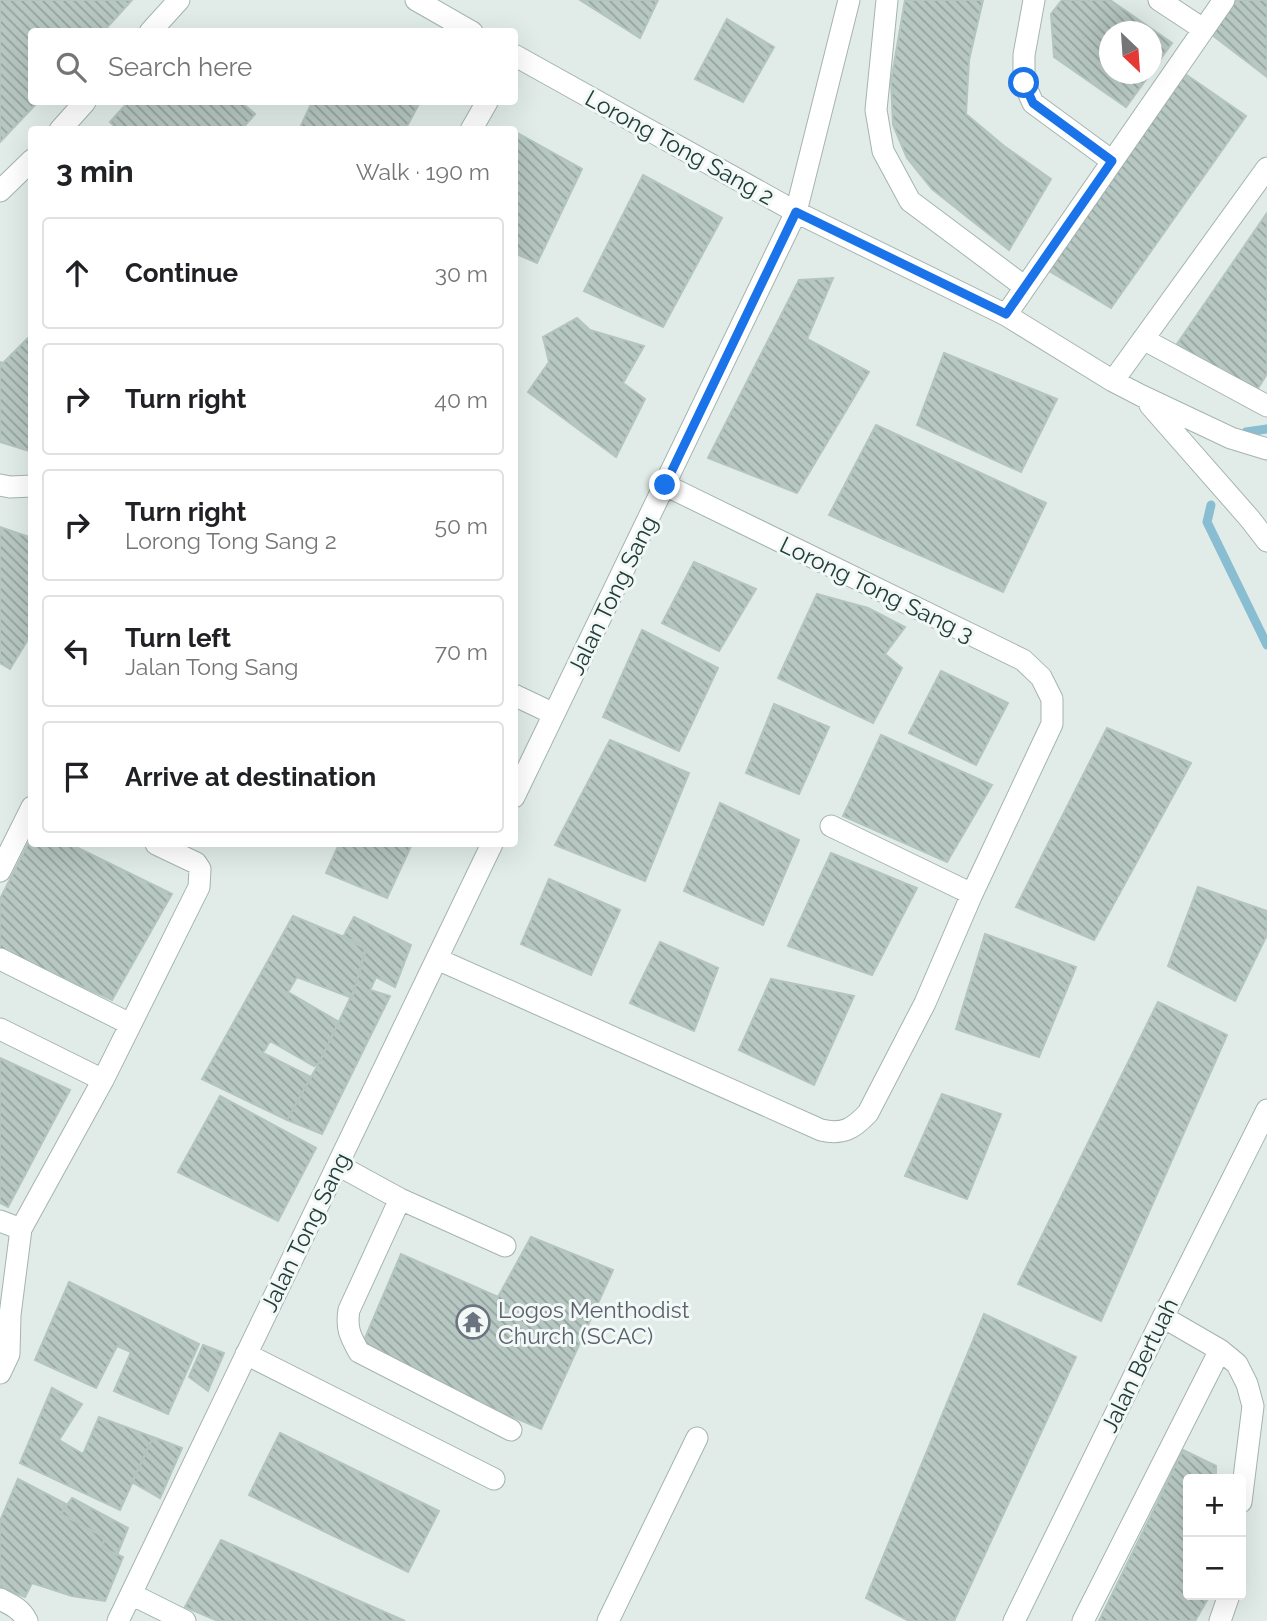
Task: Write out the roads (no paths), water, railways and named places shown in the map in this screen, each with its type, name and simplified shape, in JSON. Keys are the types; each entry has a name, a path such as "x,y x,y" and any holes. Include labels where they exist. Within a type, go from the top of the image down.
{"street":[{"path":"154,28 179,0"},
{"path":"416,0 465,28"},
{"name":"Jalan Tong Sang","path":"518,789 796,212 849,0"},
{"path":"887,0 876,110 883,151 910,201 1025,287"},
{"path":"1034,0 1024,55 1024,83 1033,103 1112,161"},
{"path":"1159,0 1203,29"},
{"path":"1006,314 1224,0"},
{"name":"Lorong Tong Sang 2","path":"518,57 796,212 1006,314 1142,396 1231,438 1267,449"},
{"path":"64,126 82,105"},
{"path":"473,126 485,105"},
{"path":"0,191 28,164"},
{"path":"1113,380 1267,169"},
{"path":"1143,339 1267,405"},
{"name":"Lorong Tong Sang 2","path":"1142,396 1267,541"},
{"path":"0,485 28,486"},
{"name":"Lorong Tong Sang 3","path":"665,485 1023,660 1041,677 1052,699 1052,724 972,894"},
{"path":"518,697 554,714"},
{"path":"0,872 28,815"},
{"path":"437,959 809,1124 833,1133 844,1131 858,1124 868,1113 925,1003 972,894 831,826"},
{"path":"3,1358 21,1229 103,1080 199,887 200,869 197,863 162,847"},
{"name":"Jalan Tong Sang","path":"118,1621 491,847"},
{"path":"0,959 131,1024"},
{"path":"0,1029 103,1080"},
{"name":"Jalan Bertuah","path":"1014,1621 1267,1110"},
{"path":"338,1165 400,1199 505,1247"},
{"path":"400,1199 349,1310 347,1322 352,1339 359,1352 511,1430"},
{"path":"0,1221 21,1229"},
{"path":"1163,1317 1220,1350 1237,1364 1247,1384 1253,1406 1244,1474"},
{"path":"1083,1621 1220,1350"},
{"path":"247,1354 494,1479"},
{"path":"608,1621 697,1438"},
{"path":"131,1594 185,1621"},
{"path":"0,1599 18,1608 27,1621"},
{"path":"1220,1621 1226,1600"}],"waterway":[{"path":"1246,432 1267,429"},
{"path":"1211,505 1207,522 1267,645"}],"place":[{"name":"Logos Menthodist Church (SCAC)","path":"473,1322"}]}
